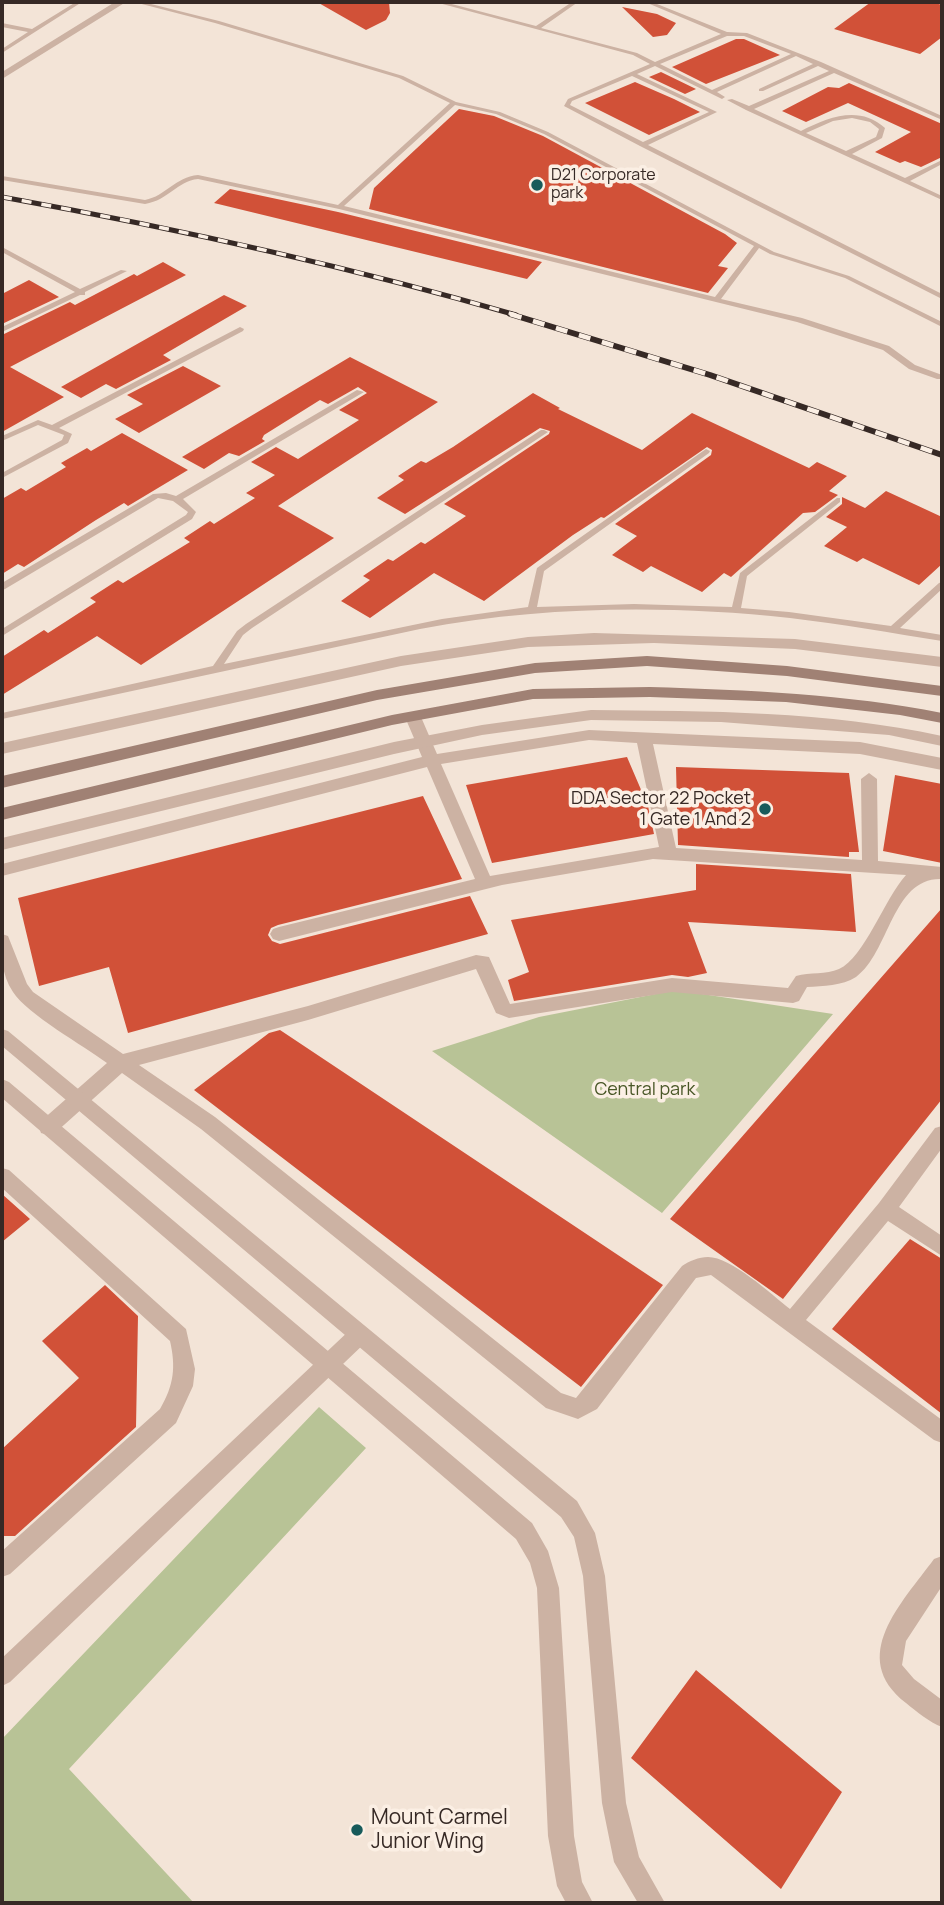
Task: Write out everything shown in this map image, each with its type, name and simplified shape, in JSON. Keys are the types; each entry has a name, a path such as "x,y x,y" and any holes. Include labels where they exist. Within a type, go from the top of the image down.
{"main road":[{"path":"2,782 377,695 535,668 647,661 788,671 942,691"},
{"path":"2,814 413,716 533,694 650,692 786,697 900,710 942,718"}],"street":[{"path":"2,76 121,2"},
{"path":"2,749 401,661 528,642 642,638 795,644 942,662"},
{"path":"2,844 422,742 482,730 591,715 721,717 890,730 942,741"},
{"path":"413,716 485,883"},
{"path":"2,870 431,760 589,735 860,748 942,764"},
{"path":"644,737 669,853"},
{"path":"869,779 870,866"},
{"path":"279,934 485,883 653,853 937,872"},
{"path":"48,1126 121,1062 308,1013 476,962 483,962 502,1008 509,1011 672,985 793,996 802,981 839,977 851,971 863,959 904,887 919,874 937,872"},
{"path":"2,941 19,987 27,997 208,1123 554,1401 578,1409 589,1402 689,1272 698,1266 719,1268 942,1433"},
{"path":"2,1036 569,1509 584,1533 594,1576 614,1803 627,1862 652,1903"},
{"path":"2,1087 524,1531 540,1559 548,1588 561,1836 570,1886 580,1903"},
{"path":"792,1322 886,1209 942,1134"},
{"path":"2,1176 179,1336 187,1364 182,1392 168,1416 2,1566"},
{"path":"886,1209 942,1247"},
{"path":"2,1674 359,1335"},
{"path":"942,1567 892,1640 889,1660 893,1675 942,1715"}],"lane":[{"path":"2,51 79,2"},
{"path":"136,2 217,22 401,77 454,103 498,113 546,133 772,253 847,277 942,325"},
{"path":"438,2 635,54 942,198"},
{"path":"537,28 575,2"},
{"path":"648,2 726,34 745,34 796,54 942,118"},
{"path":"2,26 32,31"},
{"path":"726,34 566,104 942,297"},
{"path":"712,92 796,54"},
{"path":"761,90 819,64"},
{"path":"748,109 835,70"},
{"path":"633,74 714,112"},
{"path":"642,145 714,112 729,100"},
{"path":"339,207 454,103"},
{"path":"800,133 842,116 867,118 882,128 879,138 846,154"},
{"path":"905,181 942,162"},
{"path":"2,178 145,202 157,201 186,178 198,177 339,207 799,320 886,348 912,367 940,377"},
{"path":"716,300 758,245"},
{"path":"2,249 82,293"},
{"path":"2,330 123,271"},
{"path":"54,427 240,329"},
{"path":"177,499 360,392"},
{"path":"2,439 38,422 68,434 65,441 2,476"},
{"path":"217,667 240,633 249,626 544,432"},
{"path":"532,610 540,570 706,451"},
{"path":"2,587 156,496 177,499 192,512 189,517 2,633"},
{"path":"736,609 743,575 749,568 837,500"},
{"path":"893,629 942,585"},
{"path":"2,716 217,667 420,627 532,610 642,607 736,609 942,638"}],"green space":[{"name":"Central park","path":"676,990 833,1014 662,1213 432,1051 539,1017"},
{"path":"319,1407 366,1448 69,1769 194,1903 2,1903 2,1739"}],"building":[{"path":"317,2 389,2 390,13 386,20 366,30"},
{"path":"871,2 932,2 942,5 942,37 920,54 834,29"},
{"path":"622,7 657,14 676,23 667,35 653,37"},
{"path":"736,39 744,39 780,55 706,84 672,67"},
{"path":"661,72 696,89 685,94 649,77"},
{"path":"635,82 700,112 649,135 585,103"},
{"path":"849,83 942,124 942,157 921,167 905,161 900,163 875,152 911,132 848,103 806,122 782,111 828,87 839,88"},
{"path":"459,109 494,116 543,136 725,234 737,243 718,266 728,268 708,293 369,209 374,188"},
{"path":"230,189 338,212 542,262 527,279 214,203"},
{"path":"163,262 186,275 10,367 64,397 2,432 2,335 70,302 75,305"},
{"path":"29,280 59,297 2,324 2,294"},
{"path":"224,295 247,306 163,355 171,360 116,389 106,384 81,398 61,387"},
{"path":"350,357 438,402 278,506 334,538 141,665 97,636 2,695 2,657 44,630 48,633 96,602 90,598 118,580 123,583 190,542 184,538 210,521 214,524 255,498 246,493 275,475 251,462 276,447 298,459 359,420 339,410 367,393 358,387 328,404 320,400 264,435 262,439 265,441 239,456 229,453 204,469 182,457"},
{"path":"183,366 221,386 139,433 115,419 143,404 127,395"},
{"path":"533,393 560,408 558,409 642,450 692,413 809,468 817,462 847,476 829,491 838,495 815,512 803,513 731,577 724,573 702,592 651,566 643,572 612,555 637,536 615,524 711,455 712,450 707,447 604,518 601,517 573,535 484,601 434,573 370,618 341,601 370,580 363,576 388,559 393,561 421,542 425,544 466,516 444,504 550,431 540,428 405,514 377,498 404,480 398,476 421,461 426,463 453,447"},
{"path":"122,433 188,470 128,506 124,503 24,567 18,564 2,574 2,499 21,488 26,491 66,467 61,463 87,448 91,451"},
{"path":"886,491 942,517 942,564 919,585 863,558 857,562 824,546 847,527 826,517 842,504 842,497 865,508"},
{"path":"627,757 648,806 654,834 492,863 466,785"},
{"name":"DDA Sector 22 Pocket 1 Gate 1 And 2","path":"676,767 849,773 859,852 849,852 849,857 678,845"},
{"path":"895,775 942,784 942,863 883,851"},
{"path":"423,796 462,879 278,925 271,928 268,935 272,941 280,944 470,896 488,934 128,1033 109,967 39,986 18,898"},
{"path":"696,864 851,874 856,932 688,922 707,973 688,977 672,975 514,1001 508,980 529,972 511,920 696,890"},
{"path":"942,908 942,1099 783,1299 670,1219"},
{"path":"280,1030 663,1285 581,1387 194,1090 269,1033"},
{"path":"2,1194 30,1219 2,1242"},
{"path":"910,1239 942,1259 942,1414 832,1329"},
{"path":"105,1285 138,1316 136,1427 15,1536 2,1536 2,1449 79,1378 42,1341"},
{"path":"696,1670 842,1792 781,1889 631,1758"}],"railway":[{"path":"2,197 260,249 389,280 516,315"},
{"path":"510,314 710,375 942,455"}],"place":[{"name":"D21 Corporate park","path":"537,185"},
{"name":"DDA Sector 22 Pocket 1 Gate 1 And 2","path":"765,809"},
{"name":"Mount Carmel Junior Wing","path":"357,1830"}]}
